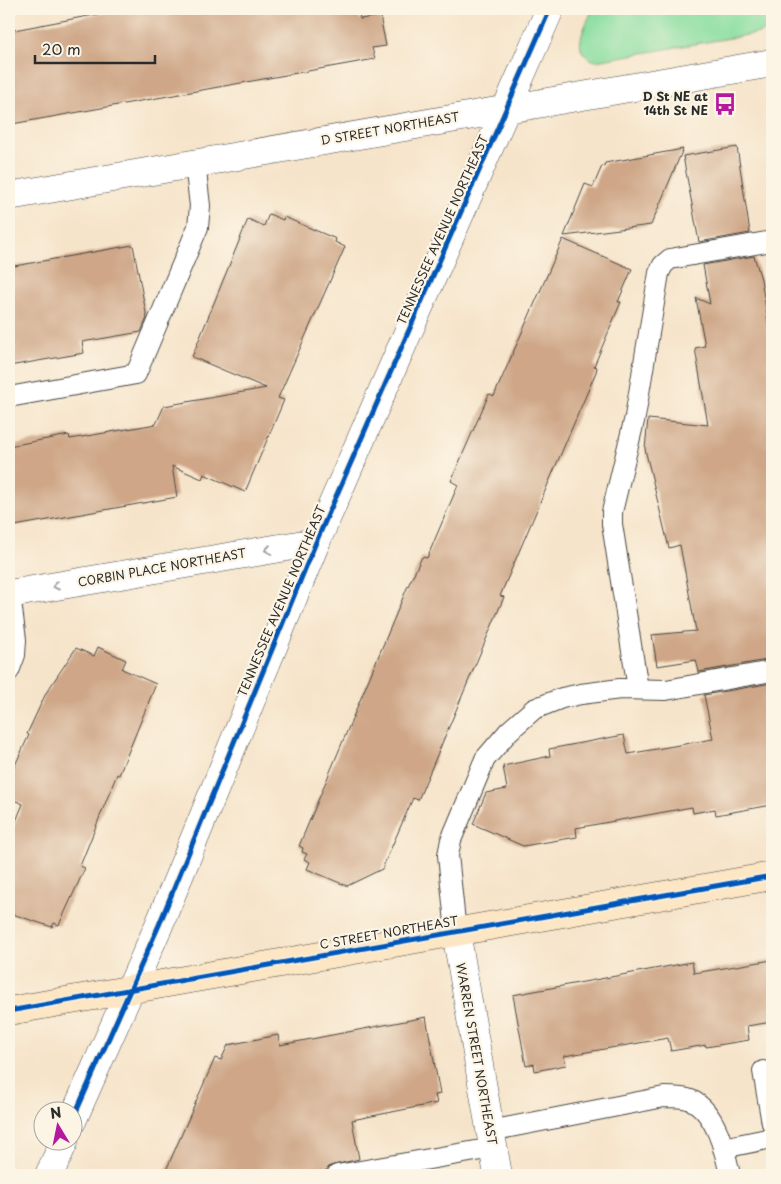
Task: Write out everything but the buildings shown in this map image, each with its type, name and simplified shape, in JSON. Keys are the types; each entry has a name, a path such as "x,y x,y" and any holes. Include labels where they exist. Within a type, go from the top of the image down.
{"main road":[{"name":"C STREET NORTHEAST","path":"9,1010 772,876"}],"street":[{"name":"TENNESSEE AVENUE NORTHEAST","path":"80,1102 131,988 316,542 508,109 550,9"},
{"name":"D STREET NORTHEAST","path":"9,195 772,63"},
{"name":"CORBIN PLACE NORTHEAST","path":"10,594 316,542"},
{"name":"WARREN STREET NORTHEAST","path":"456,932 498,1175"},
{"path":"50,1175 60,1152"}],"lane":[{"path":"9,397 136,374 198,227 200,206 195,163"},
{"path":"638,689 612,524 612,512 635,417 659,273 663,265 670,259 772,241"},
{"path":"9,671 15,655 16,640 10,594"},
{"path":"456,932 448,855 451,840 485,759 509,731 534,710 562,698 581,694 620,689 666,690 772,671"},
{"path":"763,1071 772,1123"},
{"path":"337,1175 664,1097 690,1099 700,1106 716,1128 730,1175"},
{"path":"723,1148 772,1138"}],"green space":[{"path":"593,9 772,9 772,18 769,27 759,33 596,61 583,52 581,46 583,31"}],"cycle path":[{"path":"80,1102 159,925 316,542 550,9"},
{"path":"9,1011 772,876"}],"place":[{"name":"D St NE at 14th St NE","path":"725,104"}]}
